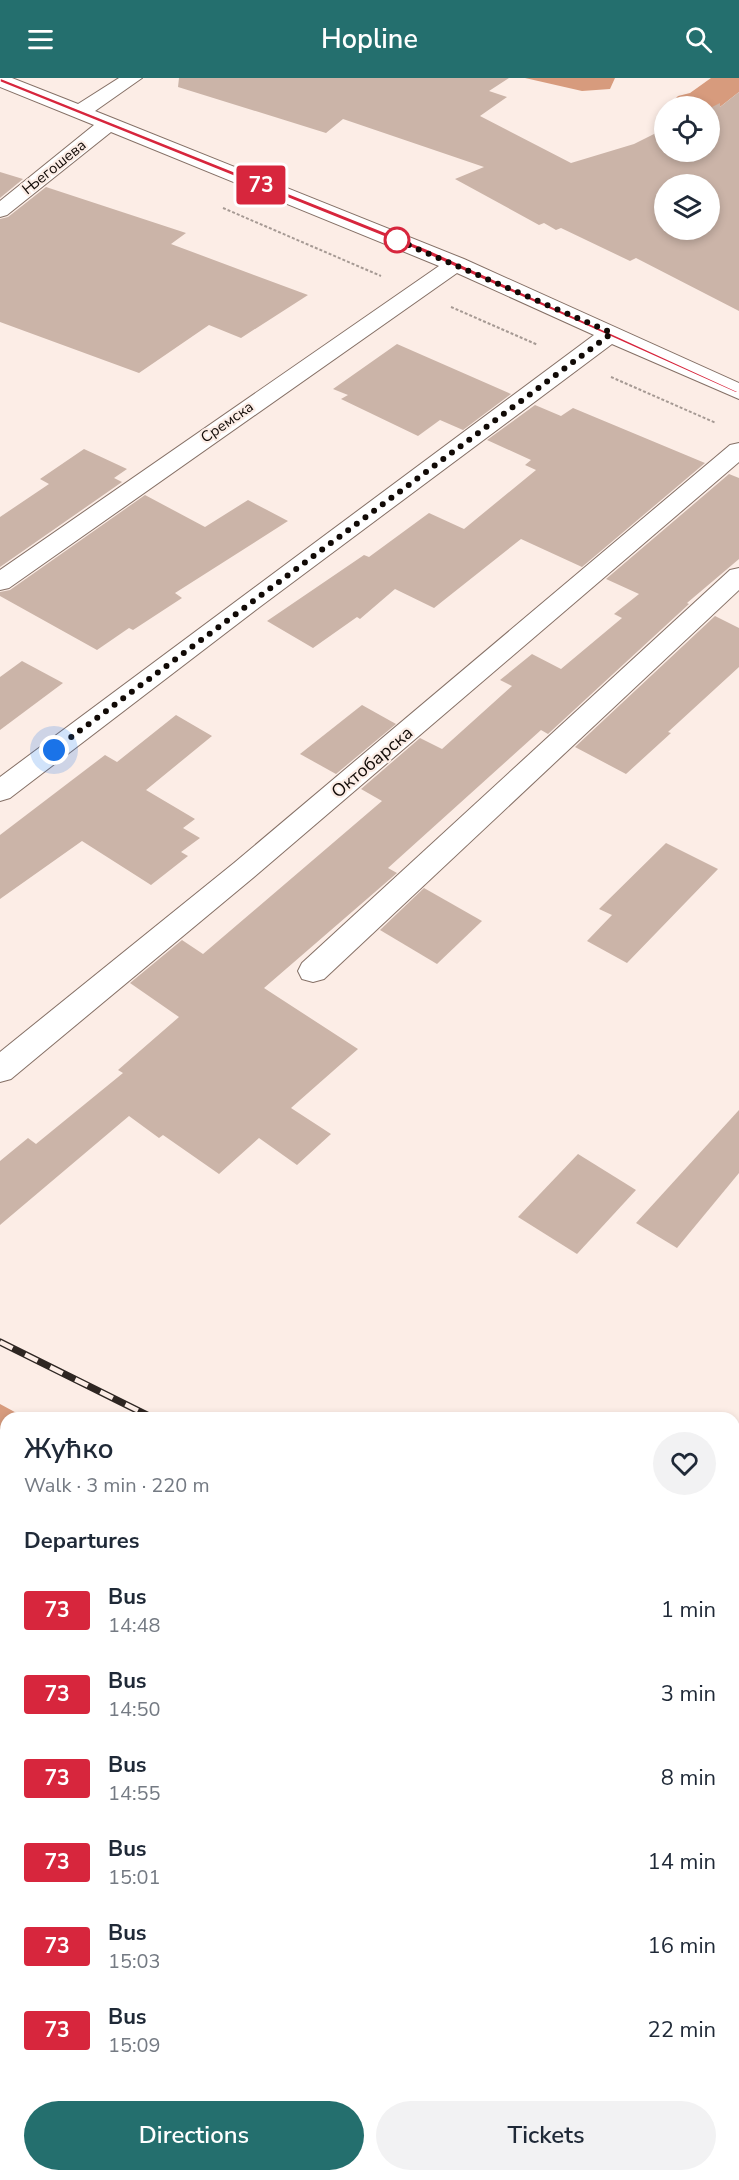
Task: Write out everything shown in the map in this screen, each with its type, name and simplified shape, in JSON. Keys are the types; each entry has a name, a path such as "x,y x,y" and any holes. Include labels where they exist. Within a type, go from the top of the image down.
{"street":[{"path":"80,112 132,78"},
{"path":"7,81 456,264 739,392"},
{"name":"Његошева","path":"0,211 109,123"},
{"name":"Сремска","path":"0,582 456,264"},
{"path":"0,791 252,600 612,333"},
{"name":"Октобарска","path":"0,1070 244,870 739,450"},
{"path":"313,971 739,576"}],"path":[{"path":"221,208 387,279"},
{"path":"451,307 545,349"},
{"path":"602,373 718,424"}],"shaded area":[{"path":"525,78 615,78 610,89 582,91"},
{"path":"711,78 739,78 739,92 720,107 720,96 678,96 690,93"},
{"path":"0,1404 15,1412 0,1412"}],"building":[{"path":"179,78 509,78 489,91 507,97 480,116 571,163 634,144 654,134 654,162 720,162 720,107 739,92 739,311 636,258 630,261 561,228 556,230 544,223 539,225 455,179 484,167 343,119 326,133 178,87"},
{"path":"0,172 23,179 0,198"},
{"path":"46,187 186,233 171,244 308,295 241,338 209,325 139,373 0,322 0,219 8,217"},
{"path":"397,344 511,394 463,430 440,420 418,436 341,399 348,395 333,389"},
{"path":"535,405 561,416 573,408 705,463 582,567 521,539 434,608 395,589 360,619 357,617 313,648 267,621 364,555 369,557 429,513 464,529 536,470 525,465 531,460 487,440"},
{"path":"84,449 127,469 114,478 122,482 0,567 0,517 49,484 40,479"},
{"path":"729,474 739,478 739,559 687,603 689,604 548,734 541,730 388,868 397,873 264,988 358,1049 291,1108 331,1134 297,1165 259,1138 219,1174 163,1135 159,1138 129,1116 0,1225 0,1161 28,1138 36,1144 123,1073 118,1070 179,1017 130,983 182,940 203,954 382,801 361,789 420,738 442,749 512,686 500,680 532,654 561,669 622,618 614,614 639,594 606,579"},
{"path":"145,495 205,527 248,500 288,521 175,593 182,598 133,630 129,628 97,650 0,596 0,592 10,590"},
{"path":"715,616 739,628 739,667 668,732 671,733 626,774 575,747"},
{"path":"22,661 63,683 0,730 0,677"},
{"path":"362,705 396,724 336,774 300,754"},
{"path":"176,715 212,736 146,790 195,819 183,828 200,838 181,852 188,856 151,885 82,841 0,899 0,835 105,755 117,762"},
{"path":"666,843 718,869 627,963 587,941 612,915 599,909"},
{"path":"424,888 482,921 437,964 380,930"},
{"path":"739,1110 739,1173 677,1248 636,1223"},
{"path":"578,1154 636,1190 577,1254 518,1217"}],"railway":[{"path":"0,1342 141,1412"}],"bus line":[{"name":"73","path":"0,80 425,251 601,328 739,392"}],"route":[{"path":"54,750 612,333 397,240"}]}
